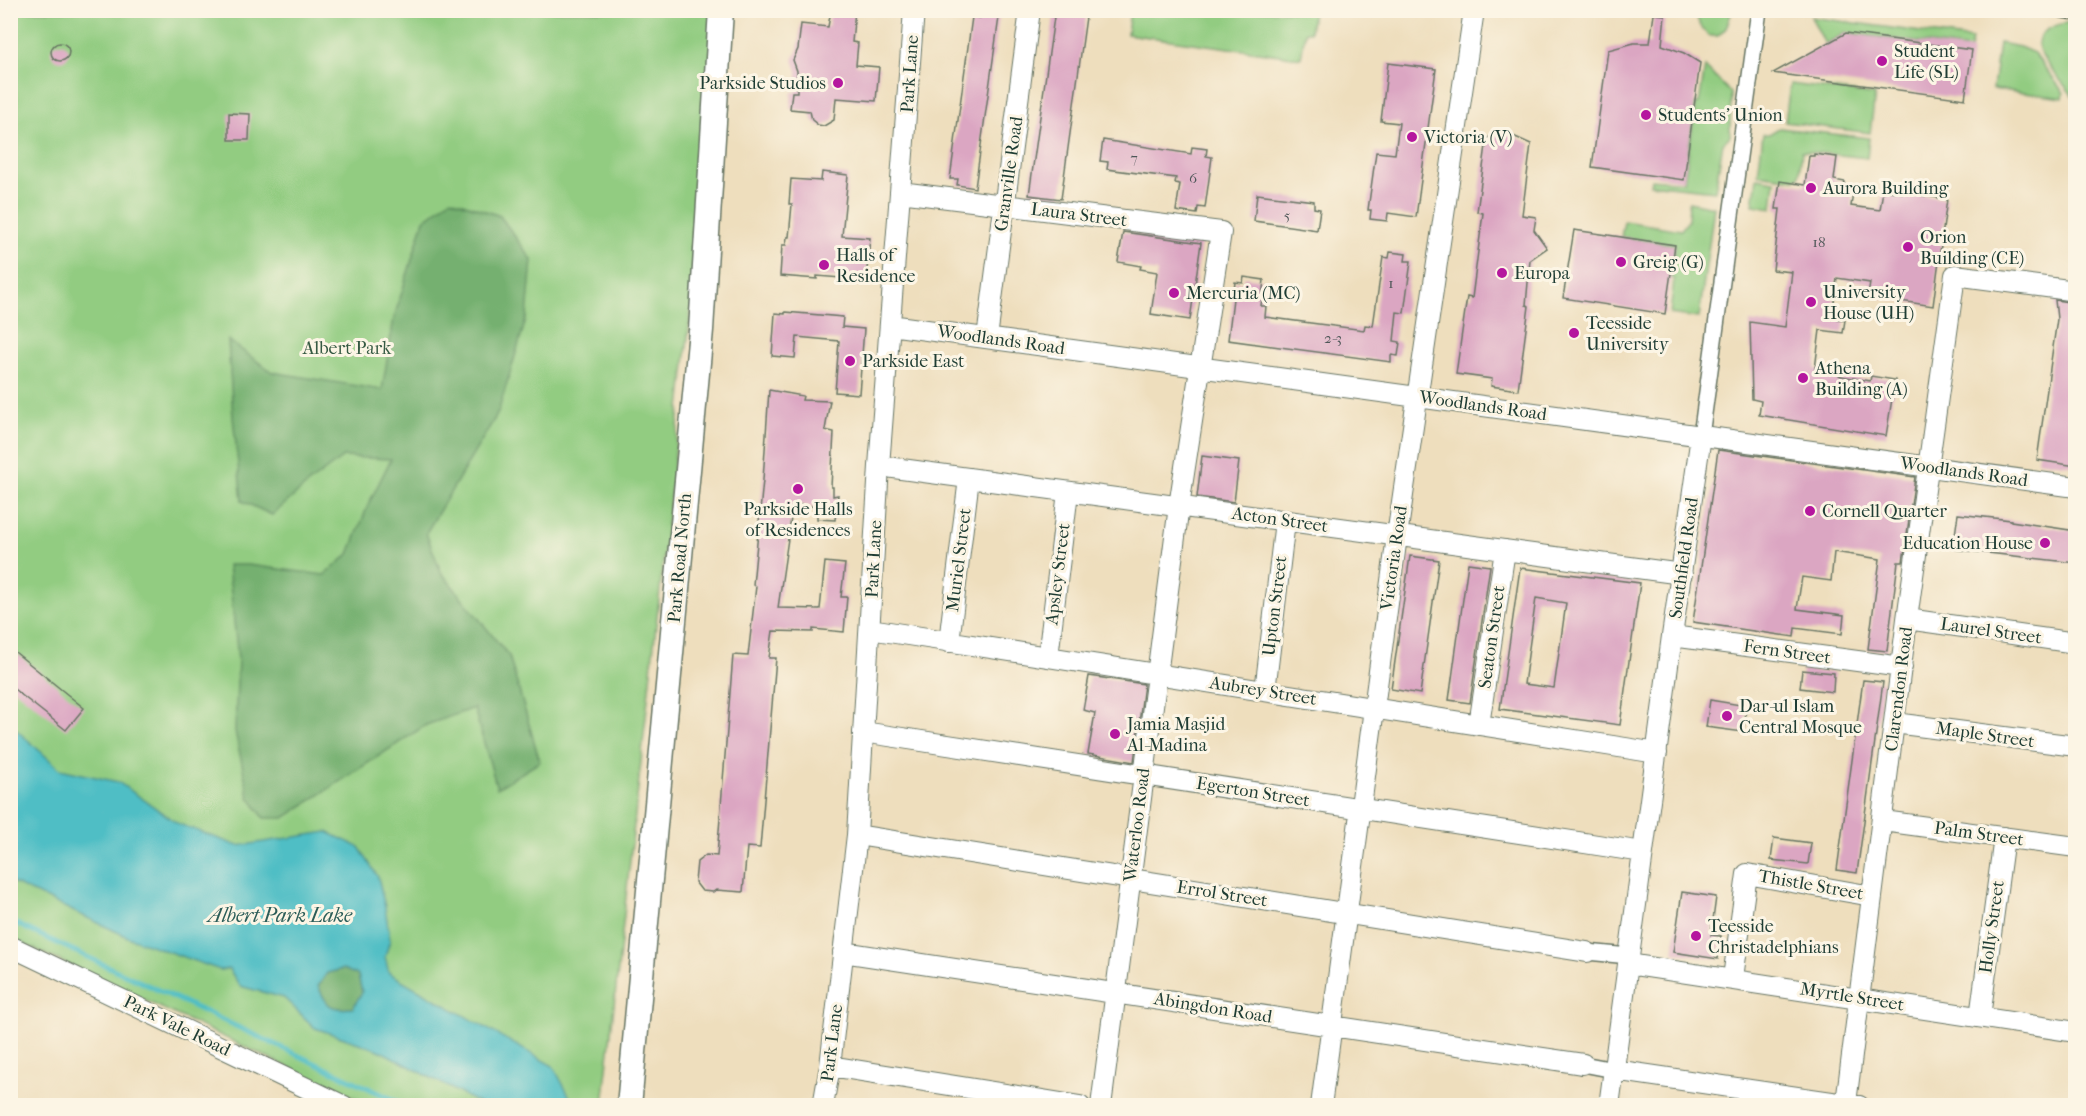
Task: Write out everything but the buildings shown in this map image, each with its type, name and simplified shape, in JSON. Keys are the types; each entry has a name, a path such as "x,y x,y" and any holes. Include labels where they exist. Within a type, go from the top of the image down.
{"street":[{"name":"Park Road North","path":"629,1106 701,330 721,10"},
{"name":"Park Lane","path":"823,1106 830,1066 857,835 879,466 914,10"},
{"name":"Granville Road","path":"987,338 1030,10"},
{"name":"Victoria Road","path":"1321,1106 1397,536 1474,10"},
{"name":"Southfield Road","path":"1609,1106 1759,10"},
{"path":"2063,10 2076,12"},
{"name":"Laura Street","path":"900,192 1221,232"},
{"name":"Waterloo Road","path":"1101,1106 1179,506 1221,232"},
{"name":"Clarendon Road","path":"1852,1104 1860,999 1872,896 1907,619 1955,275 2076,291"},
{"name":"Woodlands Road","path":"890,325 2076,487"},
{"name":"Acton Street","path":"879,466 1682,574"},
{"name":"Muriel Street","path":"949,642 969,478"},
{"name":"Apsley Street","path":"1048,657 1068,492"},
{"name":"Upton Street","path":"1265,691 1286,521"},
{"name":"Seaton Street","path":"1479,725 1505,550"},
{"name":"Laurel Street","path":"1907,619 2076,643"},
{"name":"Aubrey Street","path":"870,629 1657,753"},
{"name":"Fern Street","path":"1672,636 1902,667"},
{"name":"Maple Street","path":"1894,723 2076,747"},
{"name":"Egerton Street","path":"863,732 1643,852"},
{"name":"Palm Street","path":"1883,821 2076,847"},
{"name":"Errol Street","path":"857,835 1587,952"},
{"name":"Holly Street","path":"1980,1017 2004,837"},
{"name":"Thistle Street","path":"1733,978 1747,874 1872,896"},
{"name":"Park Vale Road","path":"10,946 344,1106"},
{"name":"Abingdon Road","path":"843,952 1583,1064"},
{"path":"1587,952 1628,960"},
{"name":"Myrtle Street","path":"1628,960 2076,1032"},
{"path":"1583,1064 1852,1104"},
{"path":"830,1066 1080,1106"}],"green space":[{"path":"1130,10 1313,11 1310,32 1305,32 1301,58 1127,34"},
{"path":"1695,10 1732,11 1726,28 1718,36 1708,36 1699,23"},
{"name":"Albert Park","path":"11,11 724,11 603,1105 370,1105 11,938"},
{"path":"1811,17 1972,39 1970,49 1846,33 1825,44"},
{"path":"2076,21 2075,96 2073,96 2045,61 2038,41 2043,33 2055,26"},
{"path":"1999,43 2020,47 2034,53 2064,93 2063,98 1993,89"},
{"path":"1705,67 1731,93 1730,136 1723,143 1715,191 1650,184 1651,179 1684,182 1696,103 1699,103"},
{"path":"1790,84 1875,95 1870,133 1785,122"},
{"path":"1779,128 1869,138 1867,158 1802,151 1799,177 1794,179 1758,174 1763,134 1769,134"},
{"path":"1757,178 1775,181 1772,208 1753,205"},
{"path":"451,199 500,216 532,260 527,316 498,413 426,533 441,572 509,656 540,762 497,788 474,708 426,725 284,818 264,818 249,797 235,731 238,659 228,565 248,565 324,575 349,554 368,505 391,459 343,457 272,515 242,501 228,340 272,372 382,390 394,318 424,220"},
{"path":"1689,202 1714,207 1699,318 1670,314 1674,279 1670,278 1675,245 1621,237 1624,221 1681,230 1688,221"},
{"path":"343,969 358,975 362,992 353,1008 330,1006 318,986 327,973"}],"water":[{"name":"Albert Park Lake","path":"11,725 60,769 118,782 179,824 238,846 327,832 359,847 378,877 390,940 385,957 389,973 553,1066 571,1099 569,1105 482,1105 379,1050 315,1028 284,998 240,986 229,969 220,970 130,938 11,882","holes":["343,969 358,975 362,992 353,1008 330,1006 318,986 327,973"]}],"waterway":[{"path":"10,921 407,1106"}],"place":[{"name":"Student Life (SL)","path":"1882,61"},
{"name":"Parkside Studios","path":"838,83"},
{"name":"Students' Union","path":"1646,115"},
{"name":"Victoria (V)","path":"1412,137"},
{"name":"Aurora Building","path":"1811,188"},
{"name":"Orion Building (CE)","path":"1908,247"},
{"name":"Greig (G)","path":"1621,262"},
{"name":"Halls of Residence","path":"824,265"},
{"name":"Europa","path":"1502,273"},
{"name":"Mercuria (MC)","path":"1174,293"},
{"name":"University House (UH)","path":"1811,302"},
{"name":"Teesside University","path":"1574,333"},
{"name":"Parkside East","path":"850,361"},
{"name":"Athena Building (A)","path":"1803,378"},
{"name":"Parkside Halls of Residences","path":"798,489"},
{"name":"Cornell Quarter","path":"1810,511"},
{"name":"Education House","path":"2045,543"},
{"name":"Dar-ul Islam Central Mosque","path":"1727,716"},
{"name":"Jamia Masjid Al-Madina","path":"1115,734"},
{"name":"Teesside Christadelphians","path":"1696,936"}]}
